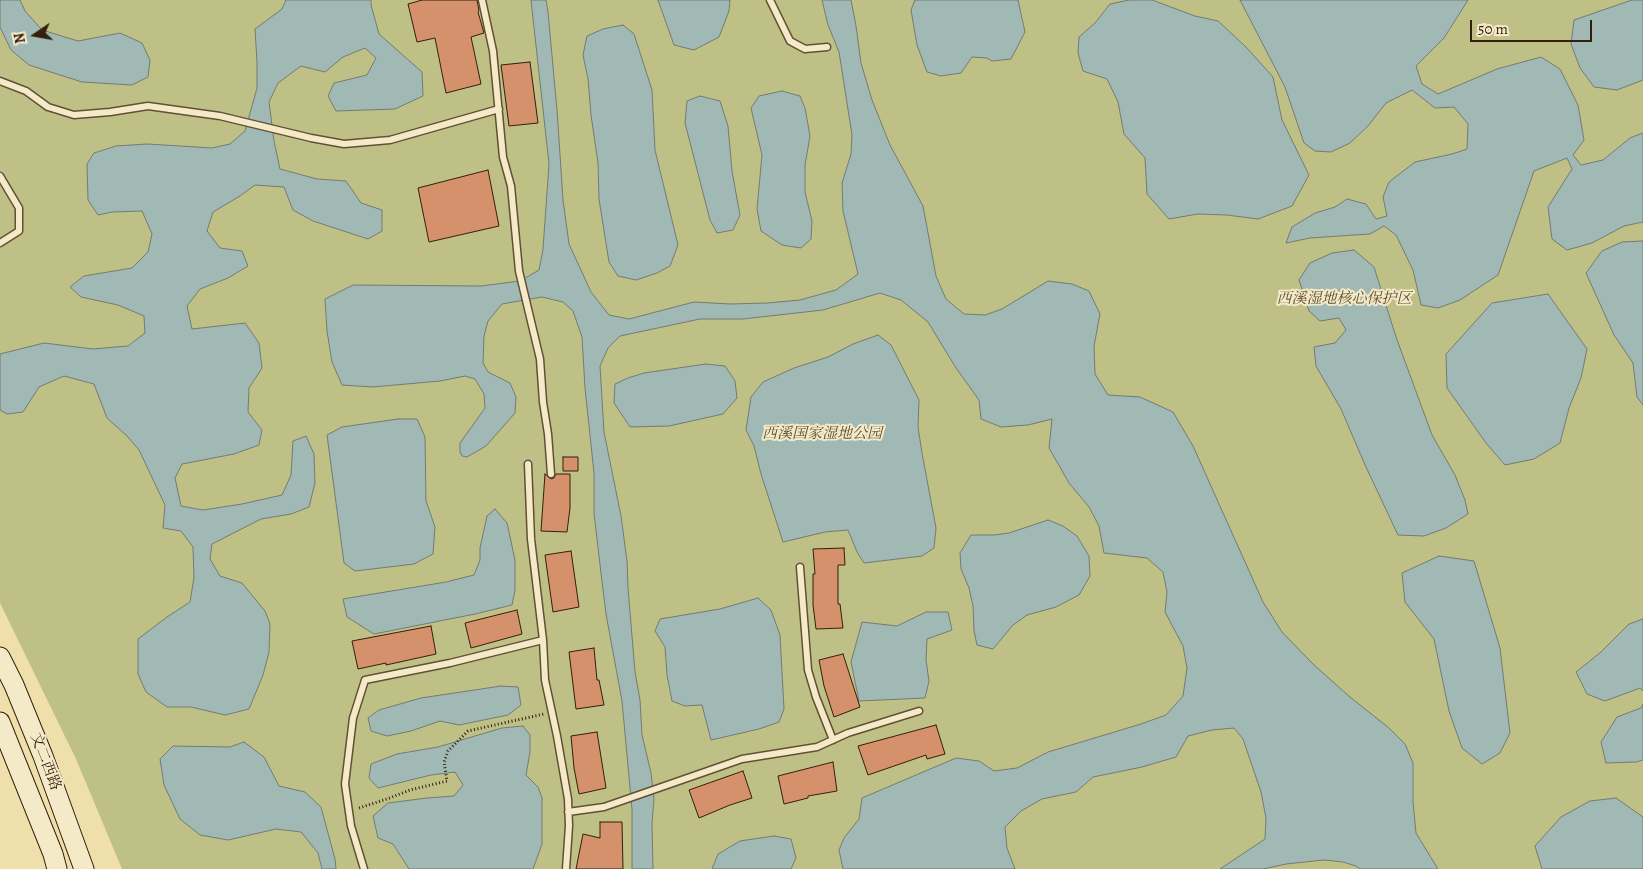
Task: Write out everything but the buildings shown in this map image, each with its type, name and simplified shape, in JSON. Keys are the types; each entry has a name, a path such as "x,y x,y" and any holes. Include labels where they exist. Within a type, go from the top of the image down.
{"main road":[{"name":"文二西路","path":"0,657 14,685 43,756 84,869"},
{"name":"文二西路","path":"0,722 57,869"}],"lane":[{"path":"482,0 493,51 503,157 511,186 519,271 540,358 551,474"},
{"path":"770,0 790,41 805,49 827,47"},
{"path":"0,81 26,91 48,107 74,115 148,106 192,111 344,144 390,140 500,110"},
{"path":"0,176 19,208 19,231 0,243"},
{"path":"528,464 531,538 543,640 545,680 568,799 569,826 566,869"},
{"path":"800,568 808,670 816,697 833,740"},
{"path":"364,869 351,826 345,784 353,718 365,680 450,663 543,640"},
{"path":"568,812 604,807 742,759 817,747 848,733 920,711"}],"path":[{"path":"348,811 410,790 447,781 444,762 448,751 468,731 552,712"}],"green space":[{"name":"西溪国家湿地公园","path":"0,0 1643,0 1643,869 122,869 76,759 0,603"}],"water":[{"path":"0,0 20,0 25,11 42,30 78,41 120,33 142,43 150,60 148,77 132,85 82,82 29,65 11,50 0,27"},
{"path":"286,0 371,0 379,34 422,72 423,96 395,109 336,111 328,96 334,83 367,75 376,58 365,48 343,57 325,72 301,66 278,83 269,102 280,169 317,179 346,181 361,203 382,210 382,231 368,239 313,221 293,210 284,187 255,185 213,212 207,231 220,248 242,251 248,266 228,278 200,289 187,306 192,329 245,323 259,343 262,368 249,388 248,412 262,430 259,445 234,454 182,464 175,478 181,506 203,510 282,495 291,475 293,441 306,436 314,454 315,483 309,507 291,514 261,519 212,544 210,559 220,576 242,583 265,611 270,624 269,652 263,675 249,709 225,715 191,707 167,707 146,692 138,674 138,639 190,602 194,577 193,547 181,531 163,528 165,505 139,450 107,418 94,384 64,376 39,387 23,412 7,414 0,410 0,354 44,343 93,349 128,346 145,333 144,316 118,305 81,297 70,287 84,276 132,268 148,252 152,234 142,211 112,212 98,215 88,200 87,164 94,153 116,146 147,144 212,148 230,144 245,131 257,88 255,29 282,9"},
{"path":"531,0 546,0 548,12 563,200 569,244 591,292 609,315 629,319 694,302 730,304 800,300 836,290 858,274 843,211 842,183 851,154 852,135 839,52 828,25 822,0 851,0 861,63 872,100 890,145 923,206 936,276 946,299 964,314 985,315 1002,309 1048,281 1072,284 1089,291 1100,314 1094,346 1095,374 1108,395 1140,397 1173,412 1193,446 1263,602 1282,632 1313,664 1389,728 1405,744 1413,763 1413,802 1416,833 1438,869 1360,869 1343,862 1324,860 1286,864 1263,869 1220,869 1265,839 1266,818 1261,792 1243,739 1234,728 1212,730 1188,736 1176,757 1142,767 1093,777 1076,792 1042,799 1021,811 1005,827 1007,848 1015,869 843,869 839,850 844,838 859,819 862,798 956,758 979,761 994,771 1017,768 1048,752 1166,715 1183,696 1187,668 1183,646 1165,612 1167,592 1163,572 1147,558 1104,553 1099,526 1089,507 1069,483 1049,448 1052,419 1028,425 1001,427 981,419 979,400 956,368 928,322 901,300 880,293 823,310 743,319 700,319 620,336 608,348 600,366 604,432 621,516 627,561 635,672 640,700 642,735 651,773 654,799 652,823 653,869 632,869 632,809 622,701 606,614 594,513 594,473 582,337 573,311 563,302 542,297 502,304 488,321 484,336 483,363 488,372 510,383 516,397 515,413 486,446 467,457 462,456 460,452 460,443 485,408 484,394 475,379 465,376 440,381 373,387 342,385 332,362 327,331 325,299 353,285 481,286 520,281 539,270 543,249 549,164"},
{"path":"658,0 730,0 729,11 719,37 694,50 674,45"},
{"path":"915,0 1018,0 1025,32 1011,59 992,61 987,58 972,57 961,73 941,76 927,72 917,45 911,10"},
{"path":"1129,0 1152,0 1195,16 1218,21 1246,47 1273,77 1282,120 1309,175 1292,206 1258,219 1198,214 1169,219 1147,194 1145,158 1124,134 1118,102 1107,79 1083,71 1078,53 1079,37 1095,23 1110,4"},
{"path":"1240,0 1468,0 1444,38 1416,66 1422,84 1438,94 1497,69 1541,57 1560,69 1578,105 1584,140 1573,155 1581,165 1603,160 1630,138 1643,133 1643,222 1624,226 1592,243 1567,250 1552,239 1548,207 1572,169 1567,158 1534,171 1498,275 1460,300 1438,308 1421,305 1413,270 1396,235 1384,226 1370,234 1310,238 1286,243 1292,227 1315,213 1335,207 1347,199 1366,204 1376,219 1387,216 1383,197 1389,182 1415,162 1467,149 1468,124 1454,107 1435,108 1412,90 1386,103 1368,126 1350,143 1331,152 1315,151 1304,143 1285,87"},
{"path":"1632,0 1643,0 1643,80 1617,90 1594,87 1580,68 1571,44 1574,20"},
{"path":"623,25 634,34 652,90 655,150 678,245 670,266 657,273 636,280 618,276 609,262 599,199 598,163 588,79 583,55 587,36 603,29"},
{"path":"782,91 800,96 805,108 810,136 805,165 805,192 812,221 811,239 801,248 782,245 761,231 757,209 762,155 751,108 759,96"},
{"path":"700,96 720,101 728,126 732,171 740,215 733,230 717,233 710,220 685,123 687,101"},
{"path":"1643,241 1643,405 1637,397 1633,363 1614,335 1586,273 1602,251 1622,242"},
{"path":"1354,250 1374,267 1396,337 1432,435 1455,475 1465,500 1468,514 1446,528 1424,536 1398,535 1341,409 1316,366 1314,347 1335,343 1346,330 1339,318 1320,321 1309,311 1299,280 1310,263 1332,253"},
{"path":"1548,294 1587,349 1581,378 1569,408 1560,443 1534,459 1505,465 1486,443 1447,388 1446,354 1492,303"},
{"path":"878,335 891,345 919,400 918,427 936,528 934,548 922,556 864,563 848,530 825,532 783,542 754,446 746,430 751,397 763,382"},
{"path":"706,364 725,366 735,381 737,398 723,414 669,426 630,427 614,403 615,384 628,378 644,373"},
{"path":"398,419 417,419 425,437 426,501 435,527 433,554 414,564 355,571 344,563 327,435 342,427"},
{"path":"495,509 507,523 515,560 515,590 512,605 374,634 347,617 343,599 446,582 474,575 480,560 480,548 487,516"},
{"path":"1048,520 1063,526 1077,536 1089,556 1090,576 1079,595 1056,607 1027,615 1013,625 993,649 977,645 974,631 973,606 969,588 961,569 960,553 971,535 1009,533"},
{"path":"1439,556 1474,561 1500,648 1510,733 1500,753 1482,764 1462,748 1449,711 1434,639 1405,602 1402,573"},
{"path":"758,598 771,610 780,635 784,709 779,722 759,729 711,740 702,705 685,706 672,701 667,675 665,647 655,631 660,619 720,609"},
{"path":"926,612 948,612 952,630 927,639 926,660 929,681 925,698 859,701 851,662 862,622 897,626"},
{"path":"1643,619 1643,691 1640,688 1605,701 1587,694 1576,672 1601,652 1629,624"},
{"path":"501,686 518,687 521,705 508,715 459,725 440,721 411,731 387,736 371,731 368,718 379,710 421,698"},
{"path":"1643,704 1643,760 1606,763 1601,742 1617,717 1641,708"},
{"path":"523,726 530,735 530,752 526,775 538,787 542,798 542,844 533,869 409,869 393,844 378,838 373,816 388,803 454,796 463,785 455,772 431,775 378,788 369,778 371,764 397,754 438,747 502,728"},
{"path":"244,742 264,757 279,786 305,792 321,807 336,869 322,869 318,853 301,832 276,829 228,840 200,835 180,819 164,785 160,759 173,746 230,747"},
{"path":"1616,798 1643,817 1643,869 1542,869 1535,846 1561,817 1590,801"},
{"path":"774,836 791,839 796,858 791,869 712,869 718,854 740,841"}],"park label":[{"name":"西溪湿地核心保护区","path":"1344,299"}]}
